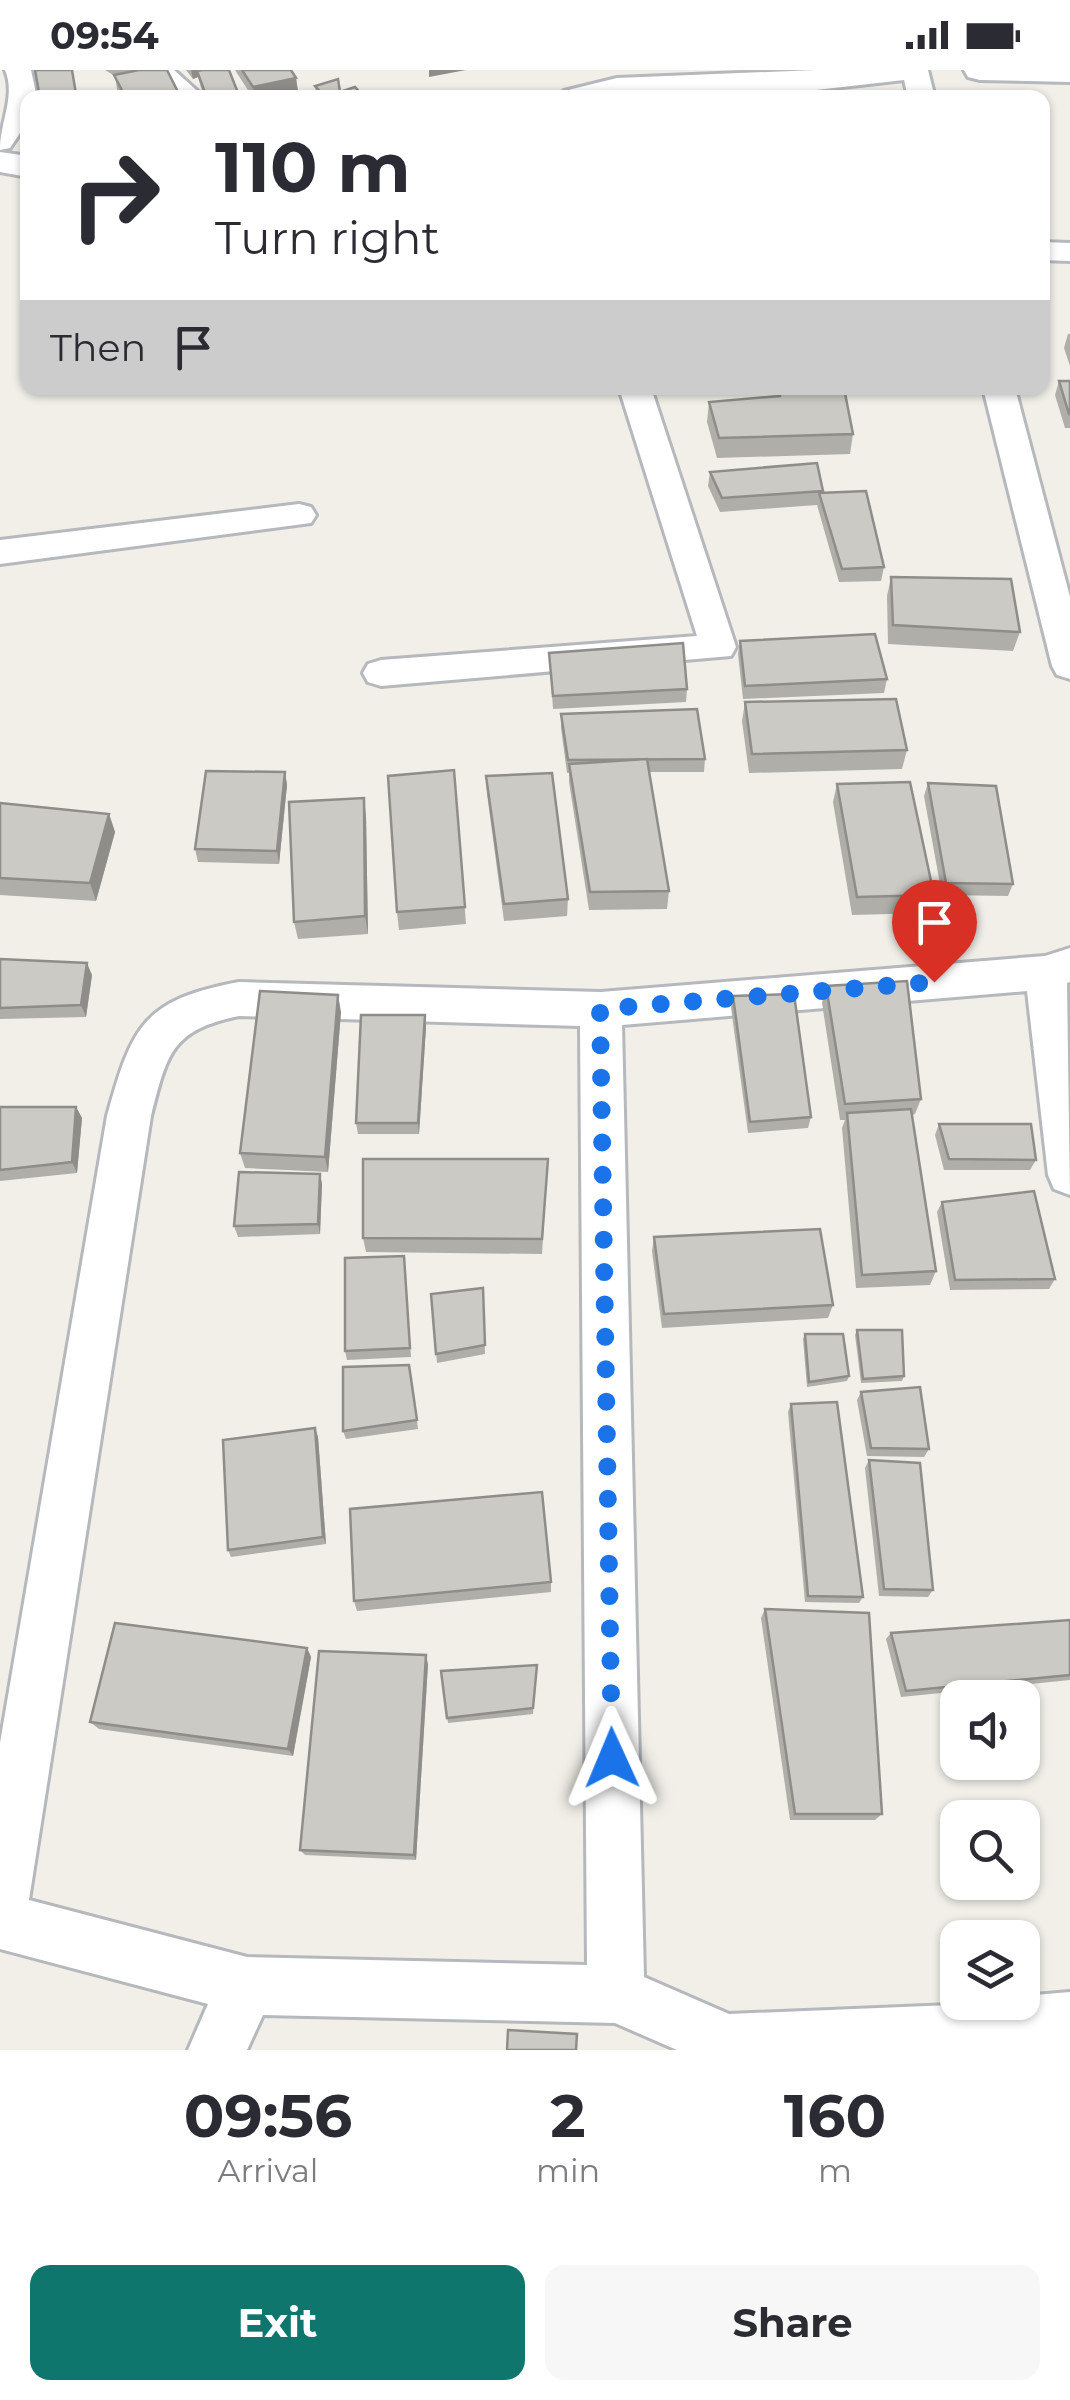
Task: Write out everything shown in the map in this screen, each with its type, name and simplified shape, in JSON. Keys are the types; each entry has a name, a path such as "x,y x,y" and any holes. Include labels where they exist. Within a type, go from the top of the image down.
{"street":[{"path":"158,70 182,90"},
{"path":"609,90 904,70"},
{"path":"980,70 1070,72"},
{"path":"0,142 20,107"},
{"path":"381,674 718,647 637,395"},
{"path":"1001,395 1070,666"},
{"path":"0,552 299,514"},
{"path":"0,1906 129,1116 146,1054 166,1023 197,1005 240,998 600,1009 1057,969 1070,1174"},
{"path":"600,1009 616,1994"},
{"path":"0,1920 248,1986 616,1994 728,2043 962,2031 1070,2020"},
{"path":"216,2050 248,1986"}],"building":[{"path":"35,70 72,70 75,90 39,90"},
{"path":"167,70 177,90 122,90 114,75"},
{"path":"229,70 237,90 204,90 197,71"},
{"path":"242,70 291,70 296,78 253,87"},
{"path":"338,79 340,90 319,90 315,86"},
{"path":"1059,381 1070,381 1070,414 1069,414"},
{"path":"845,395 853,434 719,438 709,402"},
{"path":"817,463 823,491 722,498 710,472"},
{"path":"866,491 884,567 842,569 819,493"},
{"path":"891,577 1011,579 1020,632 893,625"},
{"path":"875,634 887,679 745,686 740,641"},
{"path":"683,643 687,689 553,696 549,653"},
{"path":"896,699 907,750 752,754 745,702"},
{"path":"697,709 705,759 568,760 561,714"},
{"path":"647,759 669,891 590,892 569,764"},
{"path":"454,770 465,907 397,912 388,776"},
{"path":"206,771 285,772 277,851 195,849"},
{"path":"552,773 568,899 504,904 486,776"},
{"path":"910,782 934,895 857,897 837,784"},
{"path":"928,783 996,786 1013,884 946,883"},
{"path":"364,798 365,916 294,922 289,802"},
{"path":"0,803 109,814 90,883 0,878"},
{"path":"0,959 87,963 81,1005 0,1008"},
{"path":"907,981 921,1099 845,1104 826,986"},
{"path":"260,991 338,995 325,1157 240,1153"},
{"path":"794,994 811,1117 750,1122 733,996"},
{"path":"361,1015 425,1015 418,1123 356,1123"},
{"path":"0,1107 76,1107 72,1162 0,1170"},
{"path":"911,1109 936,1271 862,1275 847,1113"},
{"path":"939,1124 1031,1124 1036,1160 949,1159"},
{"path":"363,1159 548,1159 542,1239 363,1238"},
{"path":"239,1172 320,1174 318,1224 234,1226"},
{"path":"1034,1191 1055,1279 955,1280 942,1202"},
{"path":"820,1229 833,1305 664,1314 654,1237"},
{"path":"404,1256 410,1348 345,1351 345,1258"},
{"path":"483,1288 485,1345 436,1354 431,1294"},
{"path":"857,1330 902,1330 904,1376 863,1379"},
{"path":"805,1334 843,1334 849,1376 809,1382"},
{"path":"409,1365 417,1420 343,1431 343,1367"},
{"path":"920,1387 929,1449 871,1448 861,1392"},
{"path":"837,1402 863,1597 808,1596 791,1404"},
{"path":"315,1428 323,1537 228,1550 223,1440"},
{"path":"869,1460 920,1463 933,1590 884,1589"},
{"path":"542,1492 551,1582 354,1601 350,1509"},
{"path":"765,1609 869,1613 882,1814 795,1814"},
{"path":"1070,1620 1070,1675 1019,1680 940,1680 940,1688 906,1691 891,1633"},
{"path":"115,1623 307,1648 288,1749 90,1722"},
{"path":"319,1651 426,1655 414,1855 300,1850"},
{"path":"537,1665 533,1708 447,1718 441,1671"},
{"path":"508,2030 577,2034 576,2050 507,2050"}],"route":[{"path":"612,1758 600,1009 934,982"}]}
